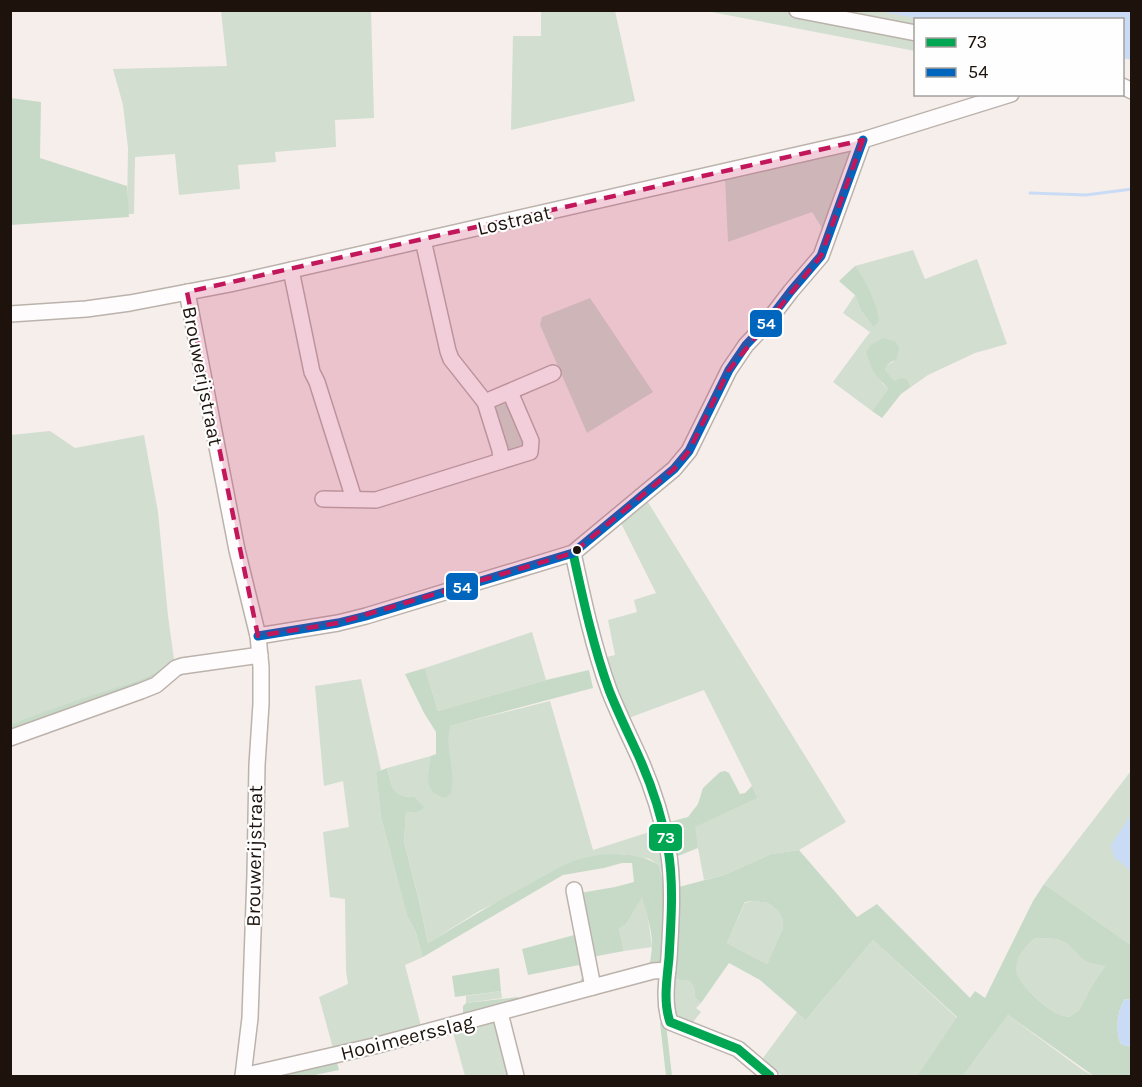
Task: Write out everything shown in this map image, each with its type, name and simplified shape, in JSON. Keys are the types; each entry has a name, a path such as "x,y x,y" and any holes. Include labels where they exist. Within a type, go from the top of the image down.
{"street":[{"path":"797,10 914,33"},
{"name":"Lostraat","path":"10,314 86,309 130,303 291,270 863,140 1005,96"},
{"path":"258,636 366,616 573,553 675,469 689,451 729,370 746,345 821,256 863,140"},
{"path":"423,240 448,351 451,359 485,402 500,450 501,461"},
{"path":"291,270 312,372 354,499"},
{"name":"Brouwerijstraat","path":"187,292 237,550 258,636 260,655 261,704 256,775 250,1018 243,1076"},
{"path":"485,402 553,373"},
{"path":"323,499 376,500 530,452 531,441 510,392"},
{"path":"573,553 595,649 610,693 640,760 662,821 671,884 667,1009 670,1022 738,1049 770,1077"},
{"path":"10,738 141,692 156,685 176,668 182,666 260,655"},
{"path":"574,890 593,987"},
{"name":"Hooimeersslag","path":"243,1076 374,1046 653,971 668,970"},
{"name":"Hooimeersslag","path":"500,1012 516,1077"}],"highlighted area":[{"path":"863,140 821,256 729,370 689,451 674,469 573,553 338,623 258,636 187,292"}],"green space":[{"path":"879,10 920,18 914,18 914,51 706,11"},
{"path":"221,11 371,11 374,118 335,120 336,147 275,152 276,162 238,165 240,189 179,195 175,154 135,157 134,214 127,214 128,148 123,105 113,69 227,66"},
{"path":"541,11 615,11 635,101 511,130 513,36 541,36"},
{"path":"11,98 41,102 40,158 127,186 129,217 11,225"},
{"path":"849,151 852,156 825,233 812,212 728,242 725,179"},
{"path":"913,250 925,279 977,259 1007,344 975,353 928,375 911,387 908,380 894,382 885,370 887,365 893,362 888,339 882,383 888,389 872,411 833,382 870,332 843,313 855,295 860,309 873,327 862,277 855,266"},
{"path":"855,266 874,300 879,321 873,327 860,309 855,295 839,281"},
{"path":"590,298 653,392 587,433 540,325 542,317"},
{"path":"883,338 896,342 899,348 897,358 887,365 885,370 894,381 901,378 908,380 911,387 901,394 882,418 872,411 888,389 873,371 866,352 871,345"},
{"path":"508,400 526,449 509,454 505,451 506,445 498,414 494,411 494,403"},
{"path":"50,431 75,448 144,435 158,512 175,667 168,666 136,683 11,724 11,435"},
{"path":"646,499 846,822 799,850 771,854 724,875 704,880 694,827 758,798 704,690 626,719 603,658 615,655 608,620 637,612 634,600 656,593 620,521"},
{"path":"532,632 546,680 438,711 425,668"},
{"path":"168,666 161,677 11,734 11,724 140,680"},
{"path":"425,668 438,711 589,670 593,688 450,726 452,782 451,793 446,798 433,791 428,782 431,756 436,754 436,732 405,674"},
{"path":"361,679 381,770 376,774 381,817 407,916 415,930 423,957 405,965 422,1030 334,1052 319,997 348,984 345,899 330,897 323,832 349,827 343,781 324,786 315,686"},
{"path":"550,701 593,850 659,829 663,877 659,865 650,859 624,854 598,856 479,911 428,943 404,842 406,811 414,797 401,795 394,790 387,768 431,756 431,760 452,775 448,753 449,726"},
{"path":"387,768 394,790 401,795 414,797 424,807 416,812 406,811 404,842 428,943 568,863 606,854 628,855 650,860 659,865 664,888 663,966 649,969 652,939 642,897 627,923 619,929 624,951 592,957 580,893 634,882 632,863 563,875 423,957 415,930 407,916 381,817 376,774"},
{"path":"1131,771 1131,945 1044,884"},
{"path":"720,772 729,773 740,794 745,793 752,786 758,798 695,827 698,848 673,858 669,822 688,817 698,804 703,788"},
{"path":"799,850 857,917 877,904 970,998 975,991 985,998 1033,901 1044,884 1131,945 1131,1000 1125,999 1122,1004 1118,1028 1121,1044 1131,1047 1131,1076 1094,1076 1008,1015 963,1076 917,1076 957,1017 873,940 806,1020 760,980 729,963 701,1003 695,998 694,988 690,981 672,979 675,888 724,875 771,854","holes":["745,902 768,903 778,911 783,920 783,928 767,964 727,943","1035,938 1056,939 1068,944 1088,962 1105,966 1079,1010 1069,1017 1056,1013 1045,1005 1020,981 1016,964 1025,948"]},
{"path":"642,896 652,947 624,951 619,929 627,923"},
{"path":"753,901 768,903 778,911 783,920 783,928 767,964 727,943 745,903"},
{"path":"578,934 586,986 463,1015 463,1006 466,1003 518,997 518,1000 580,982 582,977 579,965 528,975 522,949"},
{"path":"1035,938 1056,939 1068,944 1079,956 1105,966 1079,1010 1069,1017 1056,1013 1031,994 1016,974 1015,969 1019,956"},
{"path":"873,940 957,1018 917,1076 782,1076 763,1058 797,1012 807,1019"},
{"path":"499,968 501,991 455,997 452,976"},
{"path":"672,979 690,981 694,988 695,998 701,1003 696,1008 701,1012 689,1027 673,1019"},
{"path":"501,991 502,998 466,1003 466,996"},
{"path":"1008,1015 1084,1071 1094,1076 963,1076"},
{"path":"484,1020 495,1021 513,1076 465,1076 452,1029"},
{"path":"660,1023 666,1024 672,1076 666,1076"},
{"path":"336,1059 339,1070 310,1076 263,1076"}],"water":[{"path":"879,11 1131,11 1131,60 1124,58 1124,18 915,18"},
{"path":"1131,815 1131,871 1114,857 1111,845"},
{"path":"1125,999 1131,1000 1131,1047 1121,1044 1118,1034 1119,1015"}],"waterway":[{"path":"1030,193 1086,195 1132,189"}],"transit line":[{"name":"54","path":"258,636 366,616 573,553 674,469 689,451 729,370 746,345 821,256 863,140"},
{"name":"73","path":"573,553 603,673 612,699 648,779 666,837 671,889 671,931 666,990 670,1022 738,1049 770,1076"}]}
